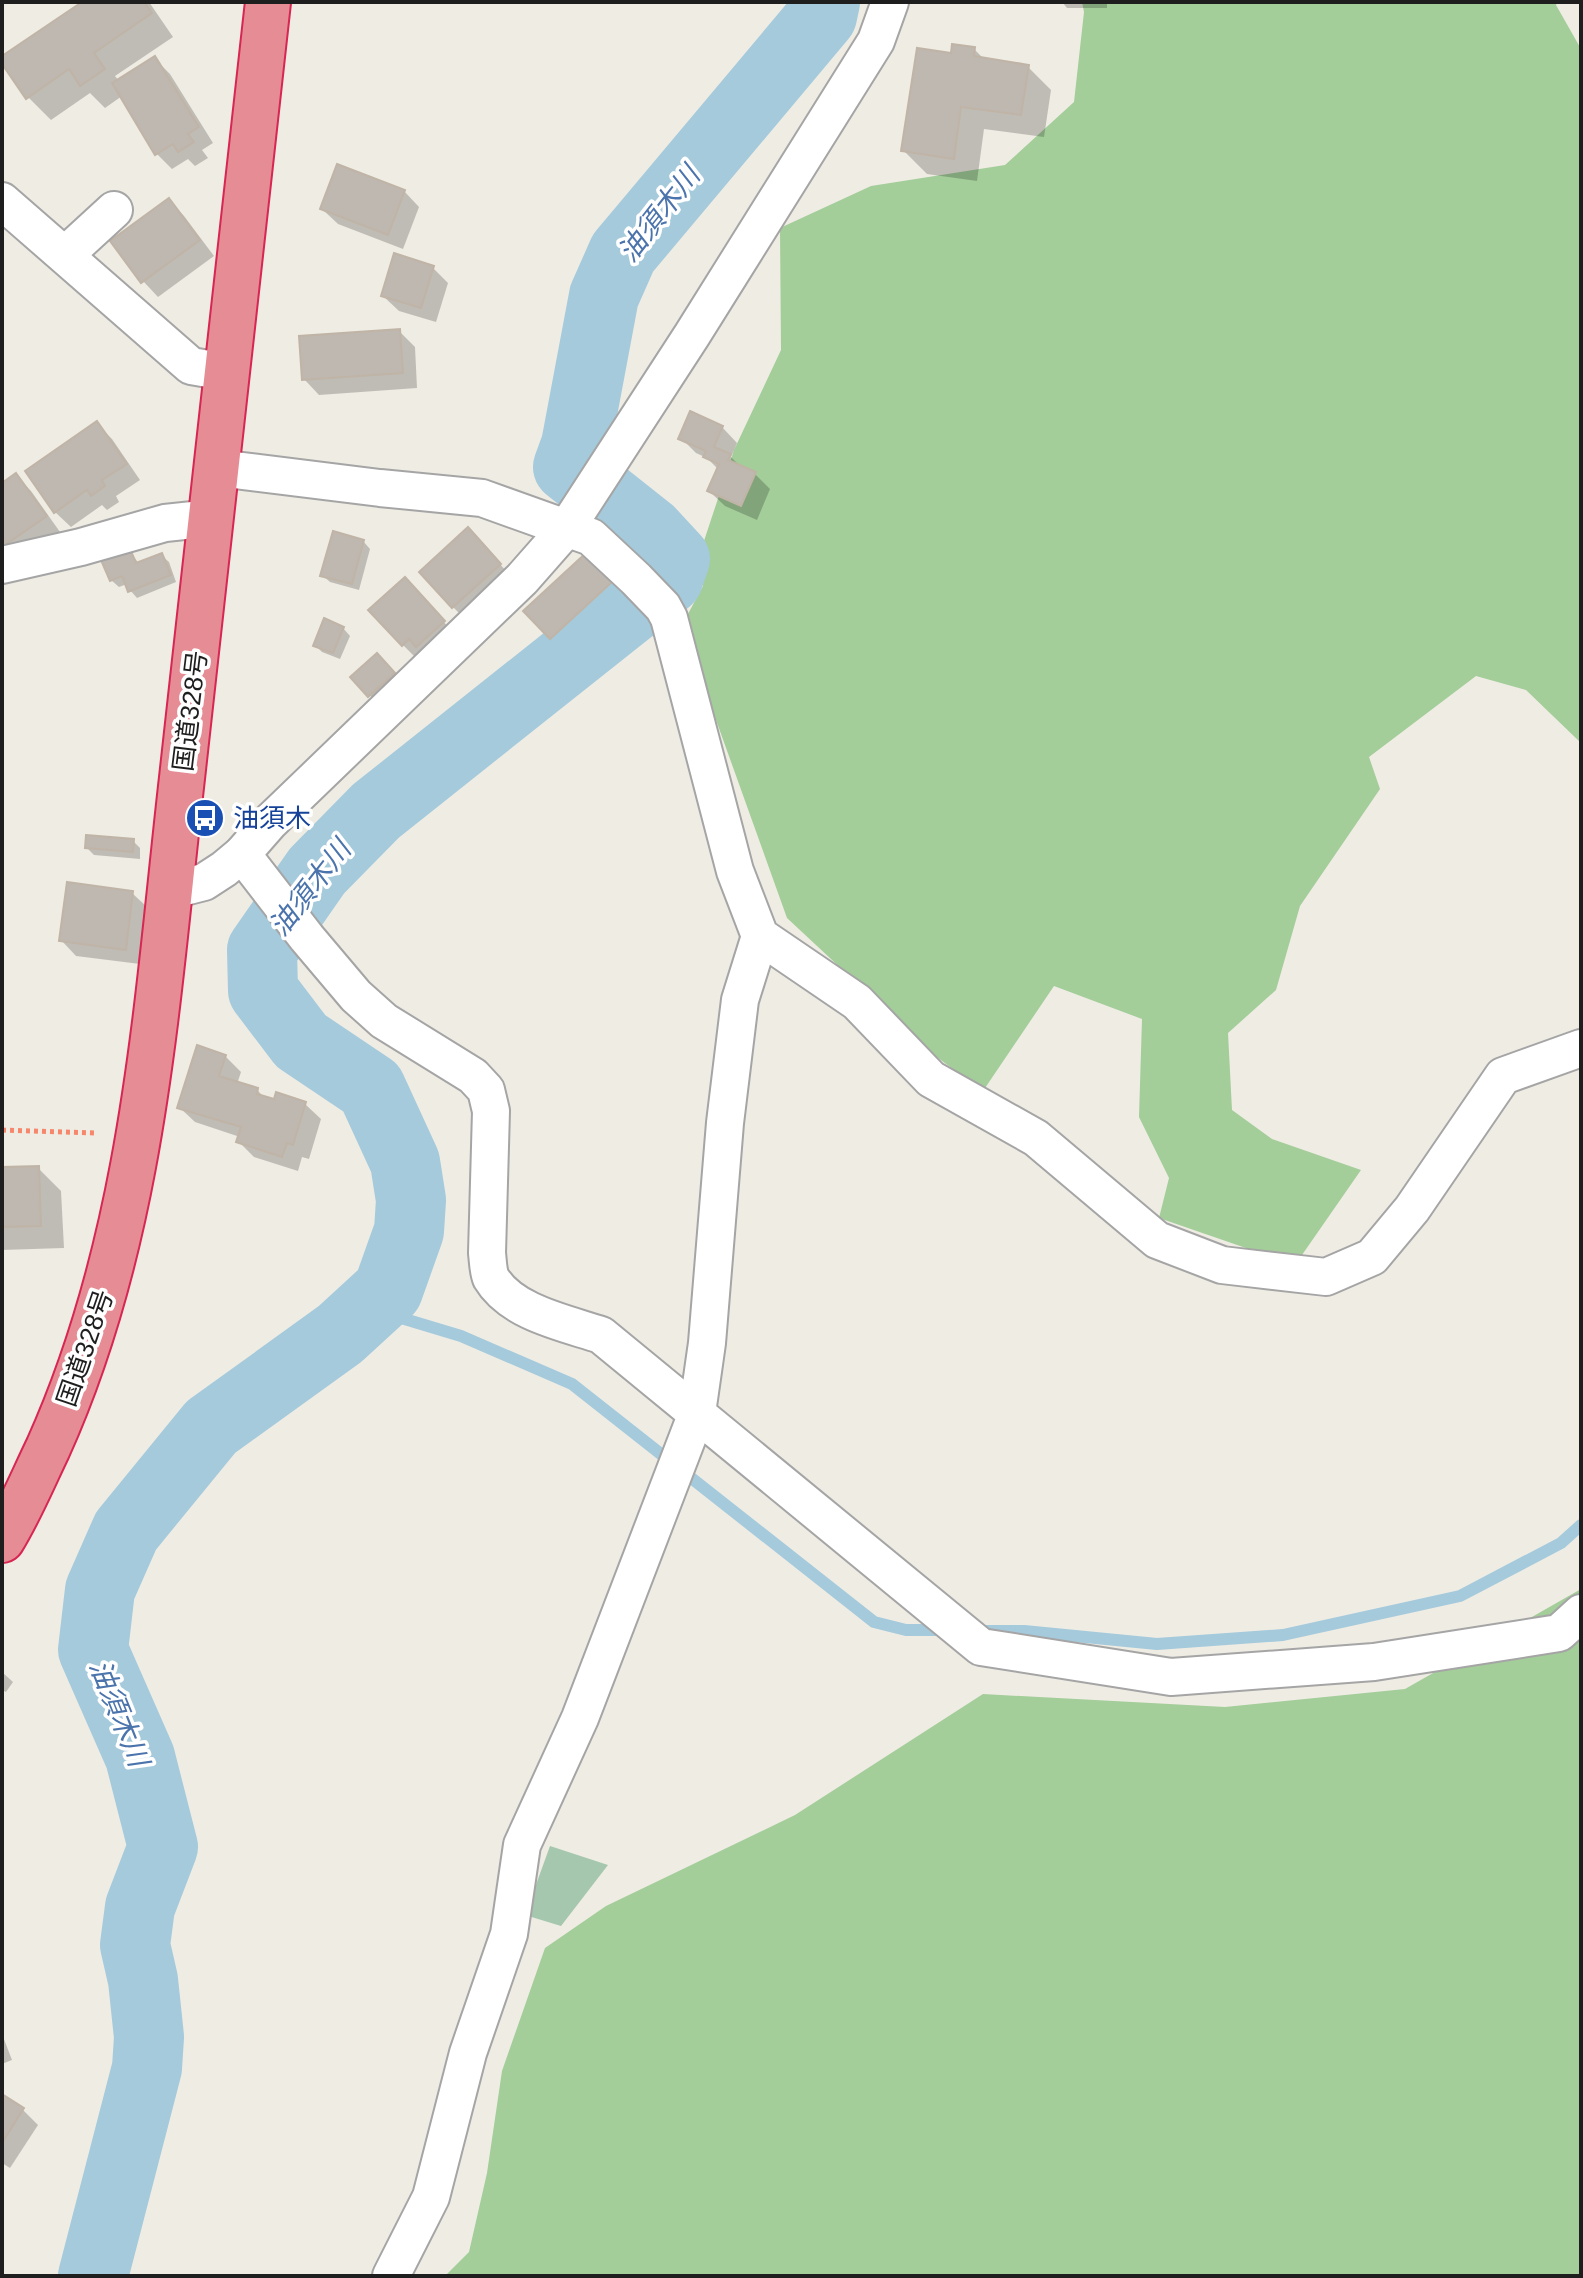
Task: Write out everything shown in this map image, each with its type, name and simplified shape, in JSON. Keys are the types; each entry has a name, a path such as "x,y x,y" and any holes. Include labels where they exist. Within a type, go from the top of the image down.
{"highway":[{"name":"国道328号","path":"2,1540 17,1515 62,1416 98,1316 119,1236 138,1134 157,1016 268,2"}],"street":[{"path":"169,891 250,865 270,822 522,579 575,517 876,41 890,2"},
{"path":"2,201 191,366 226,372"},
{"path":"65,255 114,210"},
{"path":"218,468 482,498 575,517 591,537 663,607 669,618 735,871 760,936 857,1002 931,1079 1036,1138 1157,1240 1222,1265 1326,1277 1372,1257 1412,1209 1503,1076 1581,1048"},
{"path":"2,565 165,523 212,518"},
{"path":"250,865 356,996 384,1021 457,1064 486,1090 491,1111 487,1253 490,1276 506,1295 527,1309 601,1335 692,1427 981,1647 1171,1677 1374,1662 1559,1633 1581,1613"},
{"path":"391,2276 431,2197 468,2053 509,1934 522,1845 580,1718 692,1427 707,1343 725,1123 740,1000 760,936"}],"path":[{"path":"2,1130 138,1134"}],"green space":[{"path":"1082,2 1558,2 1556,5 1581,49 1581,743 1526,690 1476,676 1369,757 1380,789 1300,906 1276,990 1228,1033 1232,1110 1272,1139 1361,1170 1295,1265 1159,1218 1169,1178 1139,1117 1142,1019 1054,986 983,1091 934,1055 787,918 682,625 703,586 704,541 734,450 781,350 780,228 871,186 1005,165 1074,102 1084,12"},
{"path":"1581,1589 1581,2276 445,2276 469,2252 487,2173 502,2071 545,1948 606,1906 795,1815 983,1694 1225,1707 1405,1689"},
{"path":"550,1846 608,1865 561,1926 525,1915"}],"building":[{"path":"82,2 144,2 152,13 94,53 105,69 80,86 69,69 26,99 2,64 2,56"},
{"path":"952,44 975,47 974,56 1029,65 1021,115 961,107 954,159 901,151 917,48 951,53"},
{"path":"155,56 199,127 188,134 194,142 178,152 173,144 155,155 112,83"},
{"path":"337,164 405,190 388,235 320,209"},
{"path":"169,198 200,240 141,283 110,241"},
{"path":"394,253 434,266 421,308 381,296"},
{"path":"400,329 403,373 302,380 299,336"},
{"path":"690,411 723,426 714,447 731,454 728,460 756,472 741,506 707,491 719,464 703,457 706,451 678,439"},
{"path":"97,421 127,464 102,480 105,486 91,496 87,490 54,513 25,471"},
{"path":"16,473 47,516 2,547 2,483"},
{"path":"468,527 501,564 452,608 419,572"},
{"path":"333,531 364,540 352,584 320,576"},
{"path":"130,549 136,563 162,553 171,575 128,592 122,576 110,581 101,560"},
{"path":"586,553 613,581 550,639 523,611"},
{"path":"405,577 445,621 416,647 409,639 402,646 368,610"},
{"path":"324,618 344,627 333,653 313,646"},
{"path":"377,653 395,673 368,697 350,677"},
{"path":"86,835 134,839 133,852 85,848"},
{"path":"67,882 133,891 126,950 59,941"},
{"path":"197,1045 226,1055 219,1076 258,1088 257,1094 274,1099 276,1092 306,1102 293,1145 287,1143 282,1157 236,1142 241,1127 177,1108"},
{"path":"39,1166 41,1226 2,1227 2,1167"},
{"path":"2,2094 24,2108 2,2143"}],"waterway":[{"name":"油須木川","path":"93,2276 147,2068 149,2037 143,1980 135,1945 140,1907 163,1847 140,1757 93,1650 100,1590 126,1531 211,1427 340,1334 388,1290 409,1231 411,1200 405,1162 371,1088 301,1041 263,991 262,950 317,871 376,811 668,579 675,559 650,532 568,467 576,445 604,296 623,253 822,16 825,2"},
{"path":"368,1308 461,1336 572,1384 874,1622 906,1630 947,1630"},
{"path":"978,1631 1024,1631 1157,1644 1283,1635 1460,1596 1561,1543 1581,1525"}],"place":[{"name":"油須木","path":"205,818"}]}
